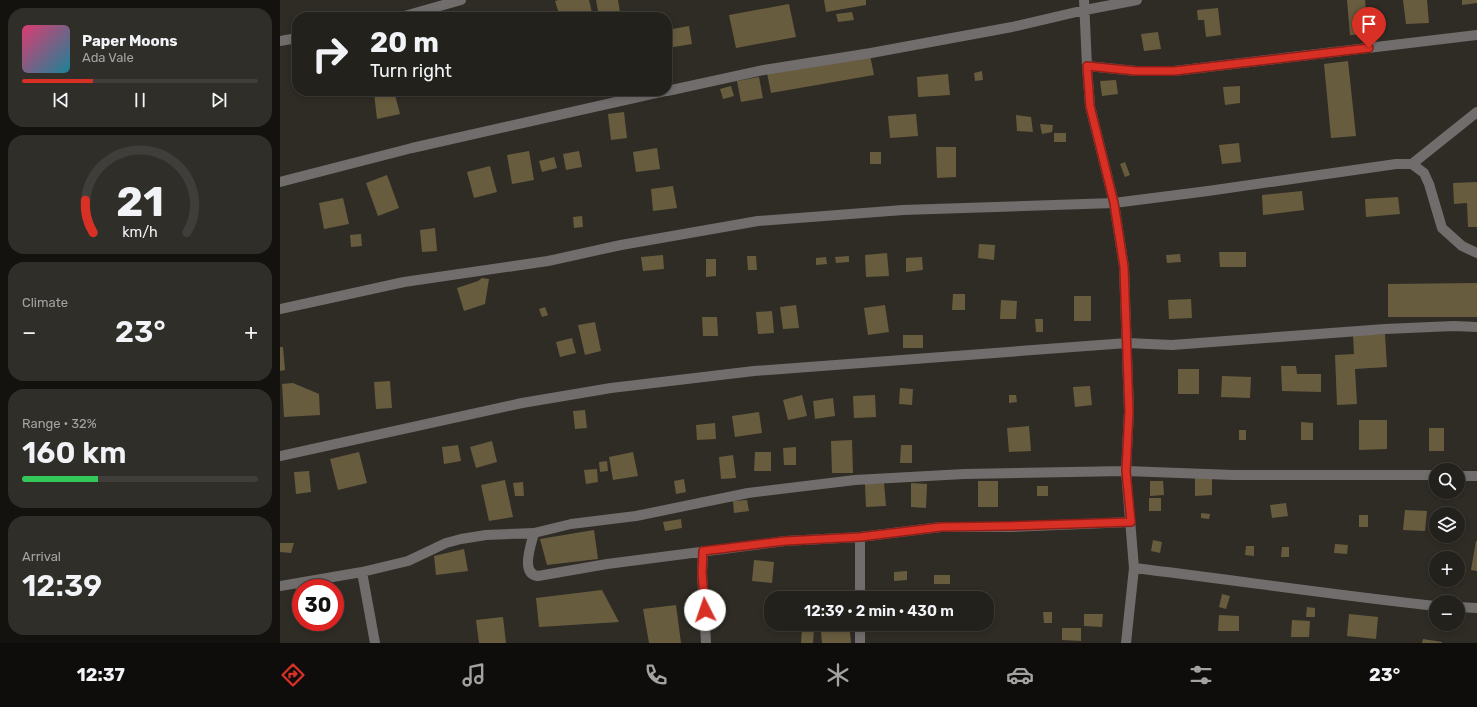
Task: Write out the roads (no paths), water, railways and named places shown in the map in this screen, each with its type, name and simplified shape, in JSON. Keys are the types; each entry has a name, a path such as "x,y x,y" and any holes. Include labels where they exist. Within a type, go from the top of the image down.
{"street":[{"path":"419,12 461,0"},
{"path":"672,90 764,70 870,53 1012,27 1084,5 1137,0"},
{"path":"1084,5 1090,106 1114,203 1124,267 1129,411 1126,471 1134,568 1126,643"},
{"path":"1087,66 1136,71 1174,71 1477,35"},
{"path":"280,42 292,39"},
{"path":"280,182 412,148 644,96"},
{"path":"1412,164 1477,112"},
{"path":"280,309 404,282 548,261 621,245 758,221 903,210 1114,203 1396,164 1412,164 1424,173 1442,228 1462,246 1477,253"},
{"path":"280,456 515,405 611,388 754,370 1127,343 1172,345 1384,329 1454,326 1477,327"},
{"path":"280,586 362,572 408,561 446,543 461,539 486,535 534,533 571,524 636,516 748,493 855,480 964,474 1126,471 1233,475 1429,475"},
{"path":"1465,476 1477,476"},
{"path":"534,533 528,563 530,573 533,576 538,576 607,564 785,541 860,537 941,527 1131,522"},
{"path":"860,537 860,591"},
{"path":"703,551 702,573 706,643"},
{"path":"1134,568 1274,585 1335,595 1429,605"},
{"path":"362,572 375,643"},
{"path":"1465,607 1477,608"},
{"path":"860,631 860,643"}]}
